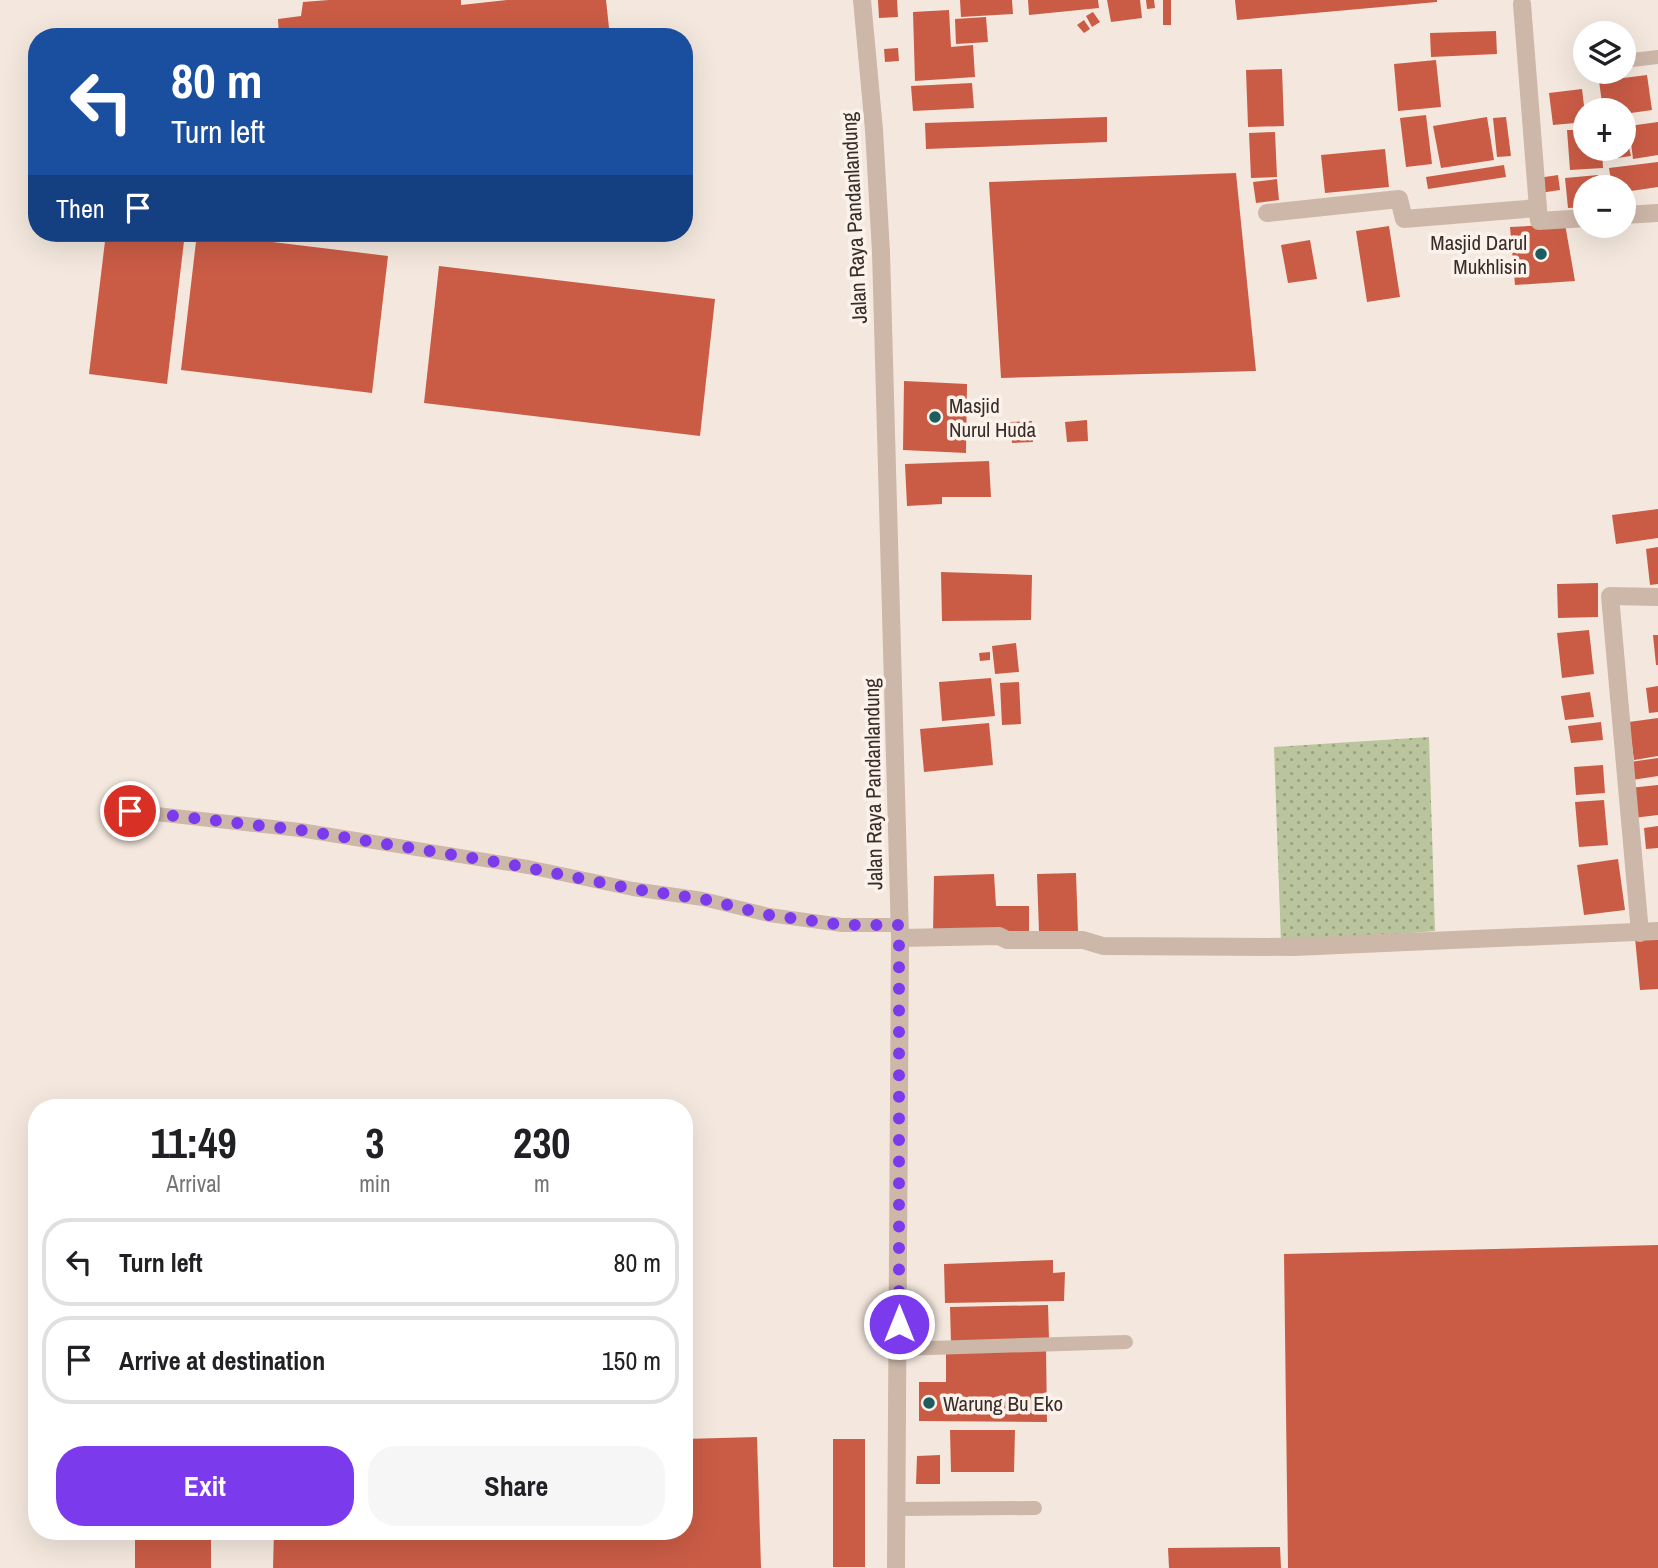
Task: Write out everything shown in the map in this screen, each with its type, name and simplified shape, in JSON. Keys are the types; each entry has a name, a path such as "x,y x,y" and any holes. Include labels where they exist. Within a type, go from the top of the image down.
{"street":[{"name":"Jalan Raya Pandanlandung","path":"862,0 874,130 881,252 900,932 896,1568"},
{"path":"1522,4 1539,221 1573,219"},
{"path":"1267,213 1399,199 1404,219 1538,208"},
{"path":"1636,214 1658,213"},
{"path":"900,932 999,936 1007,940 1083,940 1103,946 1294,947 1649,932 1610,596 1658,597"}],"lane":[{"path":"1636,60 1658,57"},
{"path":"130,811 300,830 703,899 769,915 900,932"},
{"path":"898,1349 1126,1342"},
{"path":"897,1509 1035,1508"}],"green space":[{"path":"1429,737 1435,931 1281,944 1274,747"}],"building":[{"path":"461,0 461,5 507,0 606,0 609,28 278,28 278,19 301,16 303,2"},
{"path":"878,0 897,0 898,17 879,18"},
{"path":"960,0 1012,0 1013,14 961,17"},
{"path":"1028,0 1098,0 1099,8 1029,15"},
{"path":"1107,0 1140,0 1142,18 1111,22"},
{"path":"1146,0 1154,0 1155,8 1147,9"},
{"path":"1163,0 1171,0 1171,25 1163,25"},
{"path":"1235,0 1437,0 1437,2 1237,20"},
{"path":"949,10 951,47 973,45 975,77 915,81 913,12"},
{"path":"1093,12 1100,22 1092,27 1086,16"},
{"path":"986,17 988,42 956,44 955,19"},
{"path":"1084,20 1090,29 1084,33 1077,25"},
{"path":"1496,31 1497,54 1431,57 1430,33"},
{"path":"898,48 899,61 885,62 884,49"},
{"path":"1436,60 1441,107 1398,111 1394,64"},
{"path":"1282,69 1284,126 1248,127 1246,70"},
{"path":"1647,75 1652,110 1636,112 1636,98 1601,98 1599,84 1636,84 1636,76"},
{"path":"972,83 974,108 913,111 911,86"},
{"path":"1582,89 1583,98 1573,98 1573,123 1553,125 1549,93"},
{"path":"1426,115 1432,164 1406,167 1400,118"},
{"path":"1107,117 1107,142 926,149 925,123"},
{"path":"1487,117 1494,160 1441,168 1433,126"},
{"path":"1506,117 1511,156 1497,157 1493,118"},
{"path":"1658,122 1658,155 1636,159 1636,125"},
{"path":"1567,130 1573,130 1573,161 1603,161 1603,168 1570,170"},
{"path":"1275,132 1277,177 1251,178 1249,133"},
{"path":"1385,149 1389,187 1325,193 1321,155"},
{"path":"1658,162 1658,187 1636,190 1636,175 1610,175 1609,168"},
{"path":"1504,165 1506,177 1428,189 1426,177"},
{"path":"1236,173 1256,371 1001,378 989,182"},
{"path":"1558,175 1560,190 1540,193 1538,178"},
{"path":"1573,177 1573,208 1568,208 1565,178"},
{"path":"1277,179 1279,200 1256,203 1253,182"},
{"name":"Masjid Darul Mukhlisin","path":"1565,224 1575,281 1515,285 1510,227"},
{"path":"1389,226 1400,297 1367,302 1356,231"},
{"path":"1310,240 1317,279 1288,283 1281,245"},
{"path":"105,242 184,242 167,384 89,374"},
{"path":"196,242 272,242 388,256 372,393 181,370"},
{"path":"439,266 715,299 700,436 424,403"},
{"name":"Masjid Nurul Huda","path":"904,381 967,384 966,453 903,450"},
{"path":"1087,420 1088,441 1067,442 1065,422"},
{"path":"1032,421 1033,442 1012,443 1010,422"},
{"path":"989,461 991,497 942,497 942,504 907,506 905,464"},
{"path":"1658,509 1658,538 1616,544 1612,515"},
{"path":"1658,547 1658,584 1650,585 1646,549"},
{"path":"941,572 1032,575 1031,620 942,621"},
{"path":"1598,583 1598,617 1558,618 1557,584"},
{"path":"1589,630 1594,674 1562,678 1557,633"},
{"path":"1653,635 1658,635 1658,665 1656,665"},
{"path":"1016,643 1019,672 995,674 992,646"},
{"path":"990,652 990,660 980,661 979,653"},
{"path":"991,678 995,716 942,721 939,682"},
{"path":"1019,682 1021,724 1002,725 1000,683"},
{"path":"1658,686 1658,712 1649,713 1646,688"},
{"path":"1590,692 1594,717 1565,720 1561,696"},
{"path":"1658,718 1658,756 1634,760 1629,722"},
{"path":"1601,722 1603,740 1571,743 1568,726"},
{"path":"989,723 993,765 924,772 920,729"},
{"path":"1658,758 1658,776 1632,780 1630,762"},
{"path":"1603,765 1605,793 1576,795 1574,767"},
{"path":"1658,785 1658,815 1633,818 1629,788"},
{"path":"1604,800 1608,845 1579,847 1575,802"},
{"path":"1658,826 1658,848 1646,849 1644,828"},
{"path":"1618,859 1625,910 1584,915 1577,865"},
{"path":"1076,873 1078,932 1039,932 1037,874"},
{"path":"994,874 996,906 1029,906 1029,933 933,933 934,876"},
{"path":"1658,937 1658,989 1640,990 1635,938"},
{"path":"1658,1245 1658,1568 1288,1568 1284,1254"},
{"path":"1053,1260 1053,1273 1065,1272 1064,1301 945,1303 944,1264"},
{"path":"1048,1305 1049,1339 951,1343 950,1307"},
{"path":"1046,1346 1047,1422 919,1421 919,1382 946,1382 946,1350"},
{"path":"950,1430 1015,1430 1014,1472 951,1472"},
{"path":"757,1437 761,1568 273,1568 274,1540 693,1540 693,1439"},
{"path":"833,1439 865,1439 865,1567 833,1567"},
{"path":"940,1455 940,1484 916,1484 917,1456"},
{"path":"135,1540 211,1540 211,1568 135,1568"},
{"path":"1280,1547 1281,1568 1169,1568 1168,1548"}],"place":[{"name":"Masjid Darul Mukhlisin","path":"1541,254"},
{"name":"Masjid Nurul Huda","path":"935,417"},
{"name":"Warung Bu Eko","path":"929,1403"}],"route":[{"path":"130,811 300,830 528,867 633,889 703,899 769,915 842,925 899,925 899,1324"}]}
